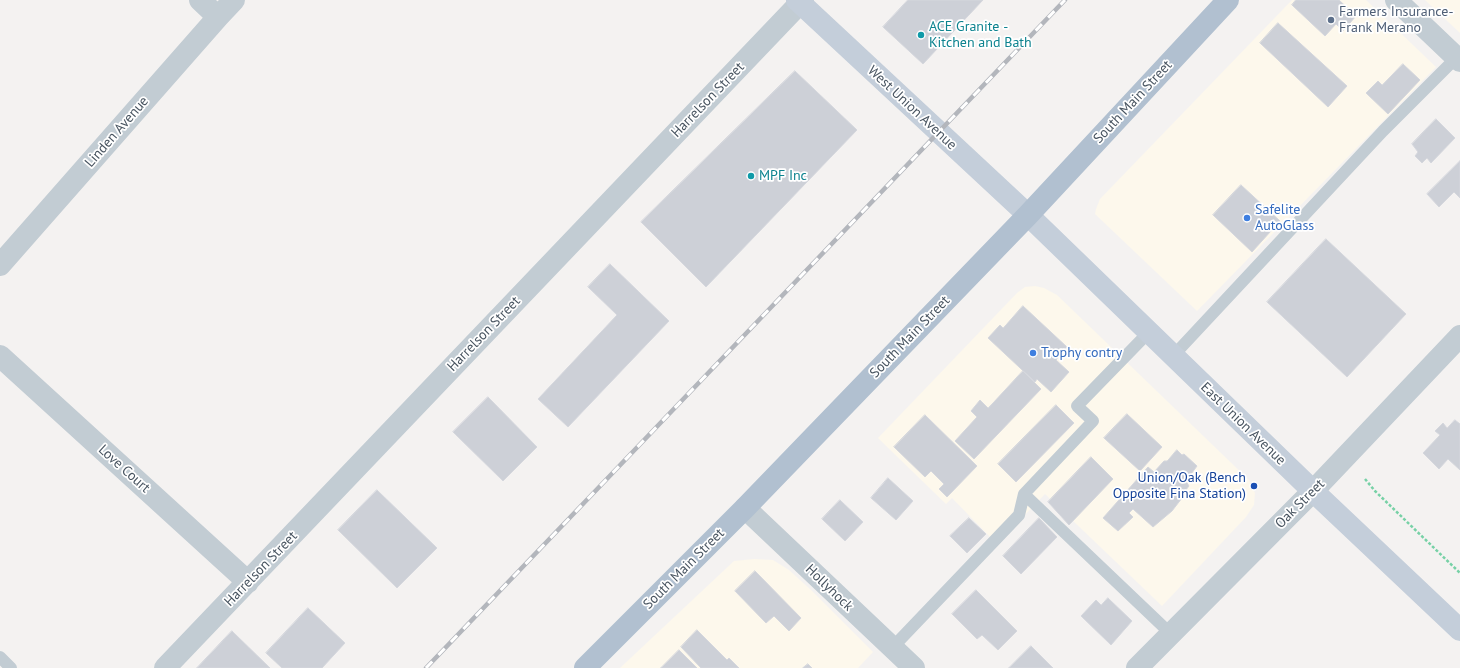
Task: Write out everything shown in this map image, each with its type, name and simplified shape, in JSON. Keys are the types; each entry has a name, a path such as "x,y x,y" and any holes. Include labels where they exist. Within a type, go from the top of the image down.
{"main road":[{"name":"South Main Street","path":"585,668 745,508 1028,215 1228,0"}],"street":[{"path":"200,0 218,17"},
{"name":"Linden Avenue","path":"0,265 234,0"},
{"path":"1396,0 1459,57"},
{"name":"West Union Avenue","path":"800,1 1028,215"},
{"name":"Harrelson Street","path":"165,668 800,1"},
{"name":"East Union Avenue","path":"1028,215 1313,491 1460,630"},
{"name":"Oak Street","path":"1137,668 1313,491 1460,336"},
{"name":"Love Court","path":"0,356 248,582"},
{"name":"Hollyhock","path":"745,508 914,668"}],"lane":[{"path":"1173,356 1383,131 1459,57"},
{"path":"892,648 1019,515 1024,494 1093,421 1078,406 1149,332"},
{"path":"1024,494 1171,634"},
{"path":"0,657 12,668"}],"path":[{"path":"1365,479 1375,491 1460,573"}],"shaded area":[{"path":"1292,0 1366,0 1436,67 1197,311 1095,214 1096,209 1100,199"},
{"path":"1425,0 1460,0 1460,33"},
{"path":"1035,286 1044,288 1057,295 1249,480 1255,493 1254,505 1246,517 1162,606 1045,494 997,544 952,498 946,504 878,438 1017,293 1025,287"},
{"path":"754,559 773,560 789,570 873,652 858,668 620,668 734,561"}],"building":[{"name":"ACE Granite - Kitchen and Bath","path":"908,0 983,0 923,64 883,27"},
{"name":"Farmers Insurance- Frank Merano","path":"1296,0 1339,0 1356,16 1343,31 1336,24 1325,36 1292,5"},
{"path":"1278,23 1347,86 1328,107 1260,43"},
{"path":"1403,64 1420,80 1388,114 1366,93 1378,81 1382,85"},
{"name":"MPF Inc","path":"795,71 857,130 706,287 641,222"},
{"path":"1436,119 1455,138 1431,163 1427,158 1422,163 1415,156 1418,152 1412,144"},
{"path":"1460,161 1460,198 1454,192 1439,207 1427,194"},
{"name":"Safelite AutoGlass","path":"1241,185 1280,221 1252,252 1213,215"},
{"path":"1326,239 1406,314 1347,377 1267,302"},
{"path":"610,264 669,321 568,427 538,399 617,315 588,287"},
{"name":"Trophy contry","path":"1023,306 1067,347 1056,360 1069,372 1051,392 1037,379 1035,382 988,338 1000,325 1003,328"},
{"path":"1023,371 1041,389 974,459 955,441 977,417 971,411 980,400 988,408"},
{"path":"488,397 537,447 503,481 453,432"},
{"path":"1056,405 1074,423 1016,482 998,464"},
{"path":"1127,414 1162,447 1140,471 1104,438"},
{"path":"925,415 977,466 947,497 939,489 944,484 931,471 925,477 894,447"},
{"path":"1455,420 1460,424 1460,470 1448,459 1439,469 1423,453 1440,435 1435,431 1443,423 1447,428"},
{"path":"1177,450 1182,455 1184,454 1197,466 1186,481 1189,486 1172,511 1153,527 1133,509 1129,513 1133,517 1118,531 1103,518 1148,467 1154,472"},
{"path":"1091,457 1113,479 1069,525 1048,502"},
{"path":"888,478 913,501 896,520 871,498"},
{"path":"377,490 437,548 397,588 338,530"},
{"path":"840,500 863,522 845,541 822,519"},
{"path":"969,518 986,534 967,553 950,536"},
{"path":"1039,518 1057,537 1021,574 1003,556"},
{"path":"755,571 801,618 789,631 774,616 766,623 735,591"},
{"path":"976,590 1017,631 998,650 982,635 977,639 952,614"},
{"path":"1108,598 1132,621 1111,645 1081,616 1096,600 1101,605"},
{"path":"308,608 345,643 322,668 282,668 266,653"},
{"path":"697,630 727,660 729,658 739,668 701,668 681,647"},
{"path":"232,631 270,668 197,668"},
{"path":"1031,646 1053,668 1009,668"},
{"path":"679,650 697,668 661,668"},
{"path":"808,664 812,668 803,668"}],"railway":[{"path":"426,668 1065,0"}],"place":[{"name":"Farmers Insurance- Frank Merano","path":"1331,20"},
{"name":"ACE Granite - Kitchen and Bath","path":"921,35"},
{"name":"MPF Inc","path":"751,176"},
{"name":"Safelite AutoGlass","path":"1247,218"},
{"name":"Trophy contry","path":"1033,353"},
{"name":"Union/Oak (Bench Opposite Fina Station)","path":"1254,486"}]}
